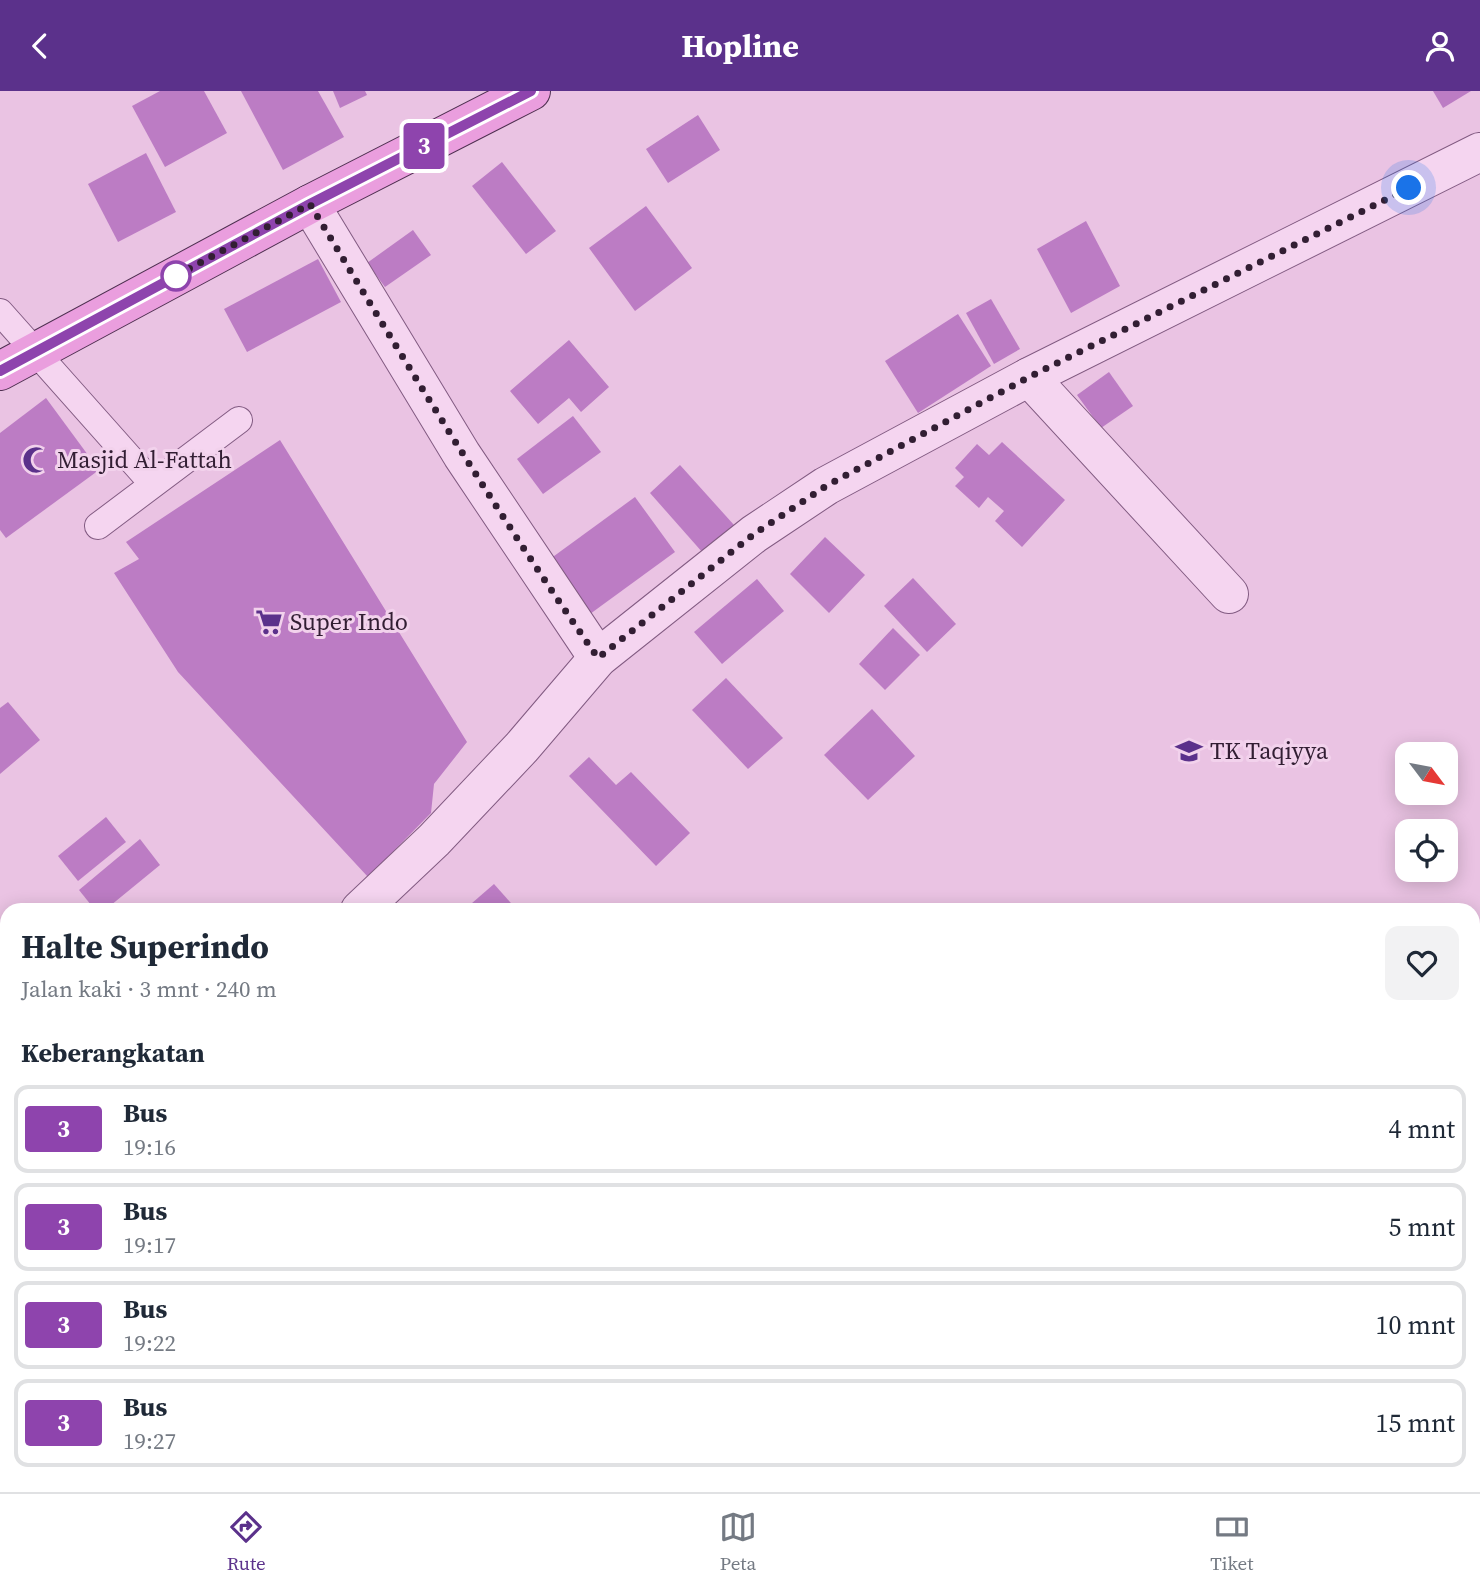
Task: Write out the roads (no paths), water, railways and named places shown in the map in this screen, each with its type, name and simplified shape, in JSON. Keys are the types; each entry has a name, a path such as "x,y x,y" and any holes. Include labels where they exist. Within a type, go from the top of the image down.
{"main road":[{"path":"0,372 34,351 310,204 531,91"}],"street":[{"path":"368,903 435,841 598,658 744,542 826,486 1029,377 1480,152"},
{"path":"310,204 462,455 531,562 598,658"},
{"path":"1029,377 1229,594"}],"lane":[{"path":"0,312 152,483"},
{"path":"97,526 239,420"}],"place":[{"name":"Masjid Al-Fattah","path":"36,460"},
{"name":"Super Indo","path":"269,622"},
{"name":"TK Taqiyya","path":"1189,751"}]}
